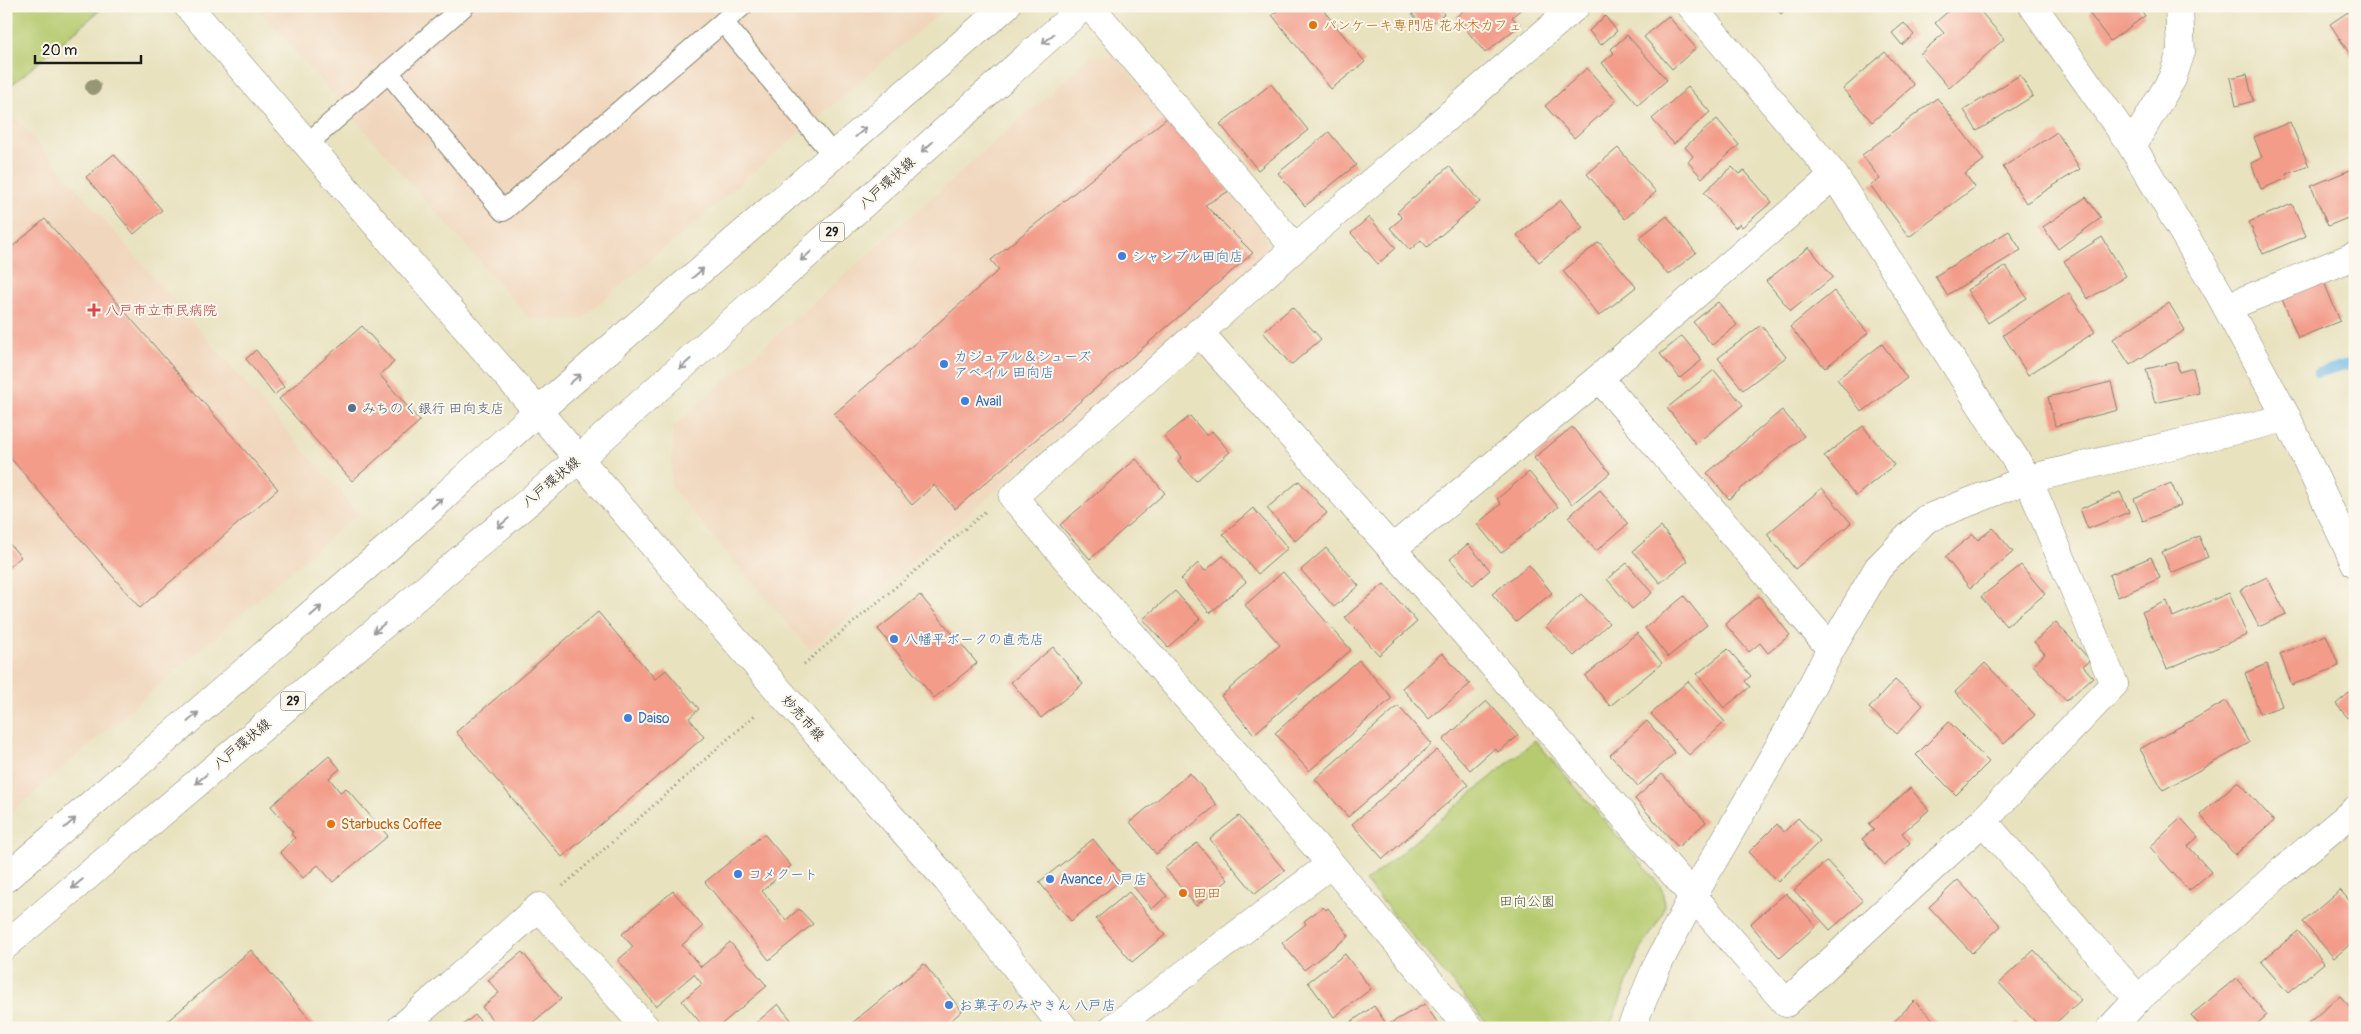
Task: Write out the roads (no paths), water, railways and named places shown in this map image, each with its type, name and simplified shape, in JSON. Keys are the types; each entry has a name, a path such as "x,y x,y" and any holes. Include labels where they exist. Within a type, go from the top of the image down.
{"street":[{"name":"妙売市線","path":"188,6 780,692 947,880 1064,1028"},
{"path":"6,878 391,545 538,411 1006,6"},
{"name":"八戸環状線","path":"6,945 580,458 1084,6"},
{"path":"1090,6 1295,248"},
{"path":"1469,1028 1331,864 1013,497 1295,248 1576,6"},
{"path":"1199,332 1392,548 1786,1003 1983,821 2114,684 2028,479 1834,175 1691,6"},
{"path":"2033,6 2132,146 2227,307 2287,418 2355,563"},
{"path":"2132,146 2172,79 2181,52 2179,6"},
{"path":"1392,548 1599,378 1834,175"},
{"path":"2227,307 2355,256"},
{"path":"1599,378 1831,649"},
{"path":"1632,1028 1656,968 1693,896 1788,731 1831,649 1878,568 1926,519 2028,479 2287,418"},
{"path":"2111,1028 2138,999 2355,810"},
{"path":"1983,821 2138,999"},
{"path":"1113,1028 1331,864"},
{"path":"401,1028 539,907 646,1028"}],"lane":[{"path":"307,144 464,6"},
{"path":"388,72 503,211 742,6"},
{"path":"723,22 833,155"}],"waterway":[{"path":"2318,373 2355,362"}],"place":[{"name":"パンケーキ専門店 花水木カフェ","path":"1313,25"},
{"name":"シャンブル田向店","path":"1122,256"},
{"name":"八戸市立市民病院","path":"94,310"},
{"name":"カジュアル＆シューズ アベイル 田向店","path":"944,364"},
{"name":"Avail","path":"965,401"},
{"name":"みちのく銀行 田向支店","path":"352,408"},
{"name":"八幡平ポークの直売店","path":"894,639"},
{"name":"Daiso","path":"628,718"},
{"name":"Starbucks Coffee","path":"331,824"},
{"name":"コメクート","path":"738,874"},
{"name":"Avance 八戸店","path":"1050,879"},
{"name":"田田","path":"1183,893"},
{"name":"お菓子のみやきん 八戸店","path":"949,1005"}],"park label":[{"name":"田向公園","path":"1527,901"}]}
